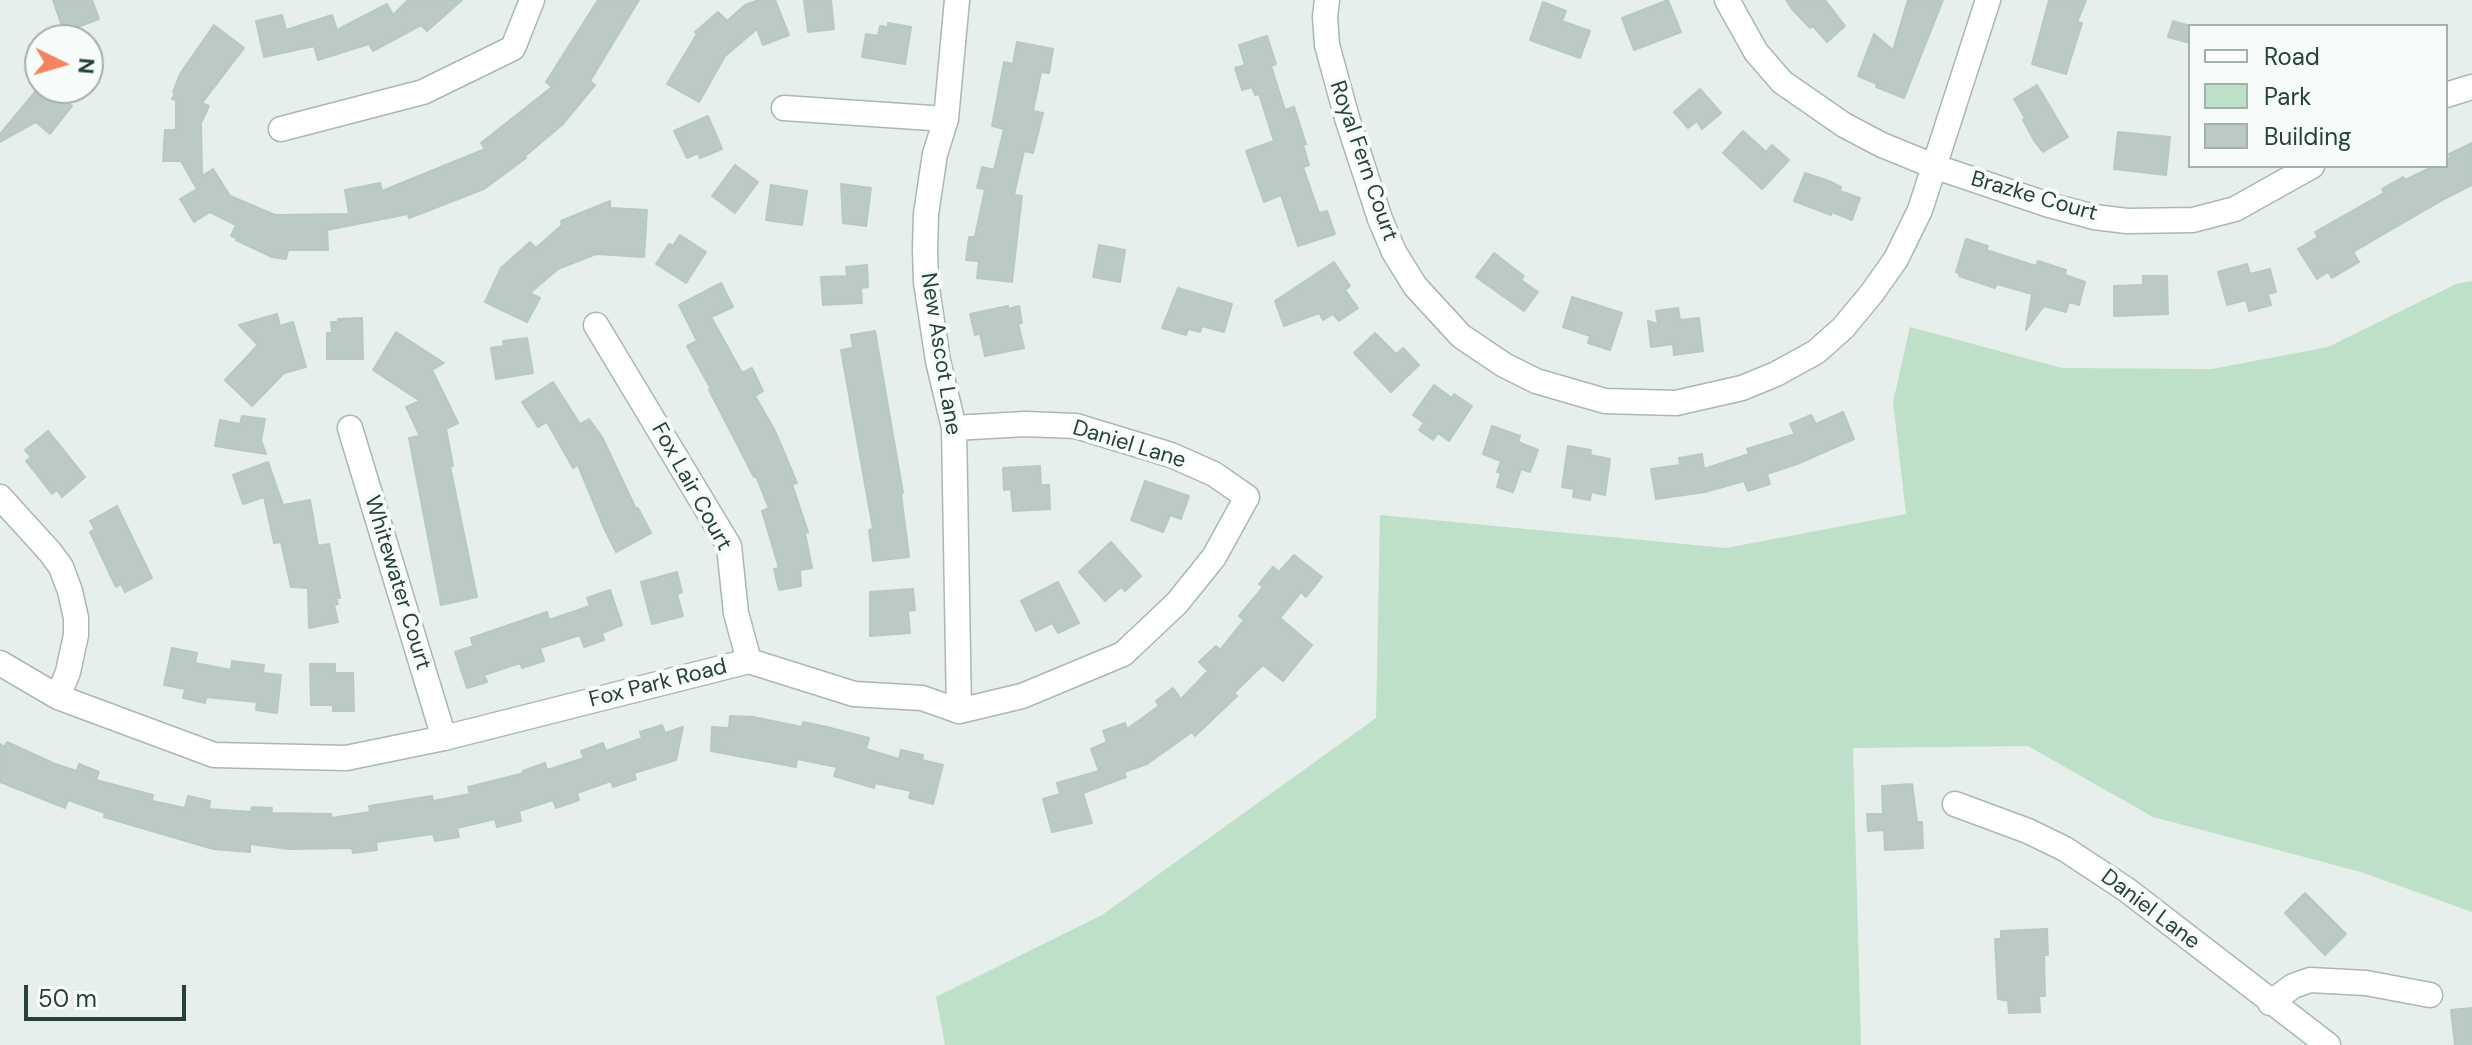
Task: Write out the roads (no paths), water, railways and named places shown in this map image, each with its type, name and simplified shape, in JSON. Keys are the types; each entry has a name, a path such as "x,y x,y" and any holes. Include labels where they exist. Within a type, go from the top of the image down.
{"street":[{"path":"281,129 423,92 513,48 532,0"},
{"name":"New Ascot Lane","path":"957,0 946,119 935,154 926,214 925,249 926,282 938,361 954,428 959,711"},
{"name":"Royal Fern Court","path":"1327,0 1327,45 1343,106 1380,219 1408,275 1461,336 1504,365 1536,381 1605,401 1676,403 1742,388 1816,352 1843,328 1872,293 1896,259 1920,210 1988,0"},
{"name":"Brazke Court","path":"1727,0 1756,52 1782,82 1844,125 1882,145 1936,167 2049,205 2094,217 2193,220 2235,209 2308,168"},
{"path":"2448,94 2472,87"},
{"path":"784,108 946,119"},
{"name":"Fox Lair Court","path":"596,325 729,546 736,613 749,661"},
{"name":"Daniel Lane","path":"954,428 1025,424 1076,426 1171,455 1214,474 1247,497 1214,557 1177,603 1123,654 1022,696 959,711"},
{"name":"Whitewater Court","path":"350,428 444,738"},
{"path":"0,497 50,552 61,567 70,591 76,618 75,643 58,697"},
{"name":"Fox Park Road","path":"0,663 58,697 214,755 346,758 444,738 749,661 854,694 922,698 959,711"},
{"name":"Daniel Lane","path":"1955,804 2028,831 2065,849 2127,890 2328,1045"},
{"path":"2270,1003 2293,986 2310,980 2366,983 2430,995"}]}
